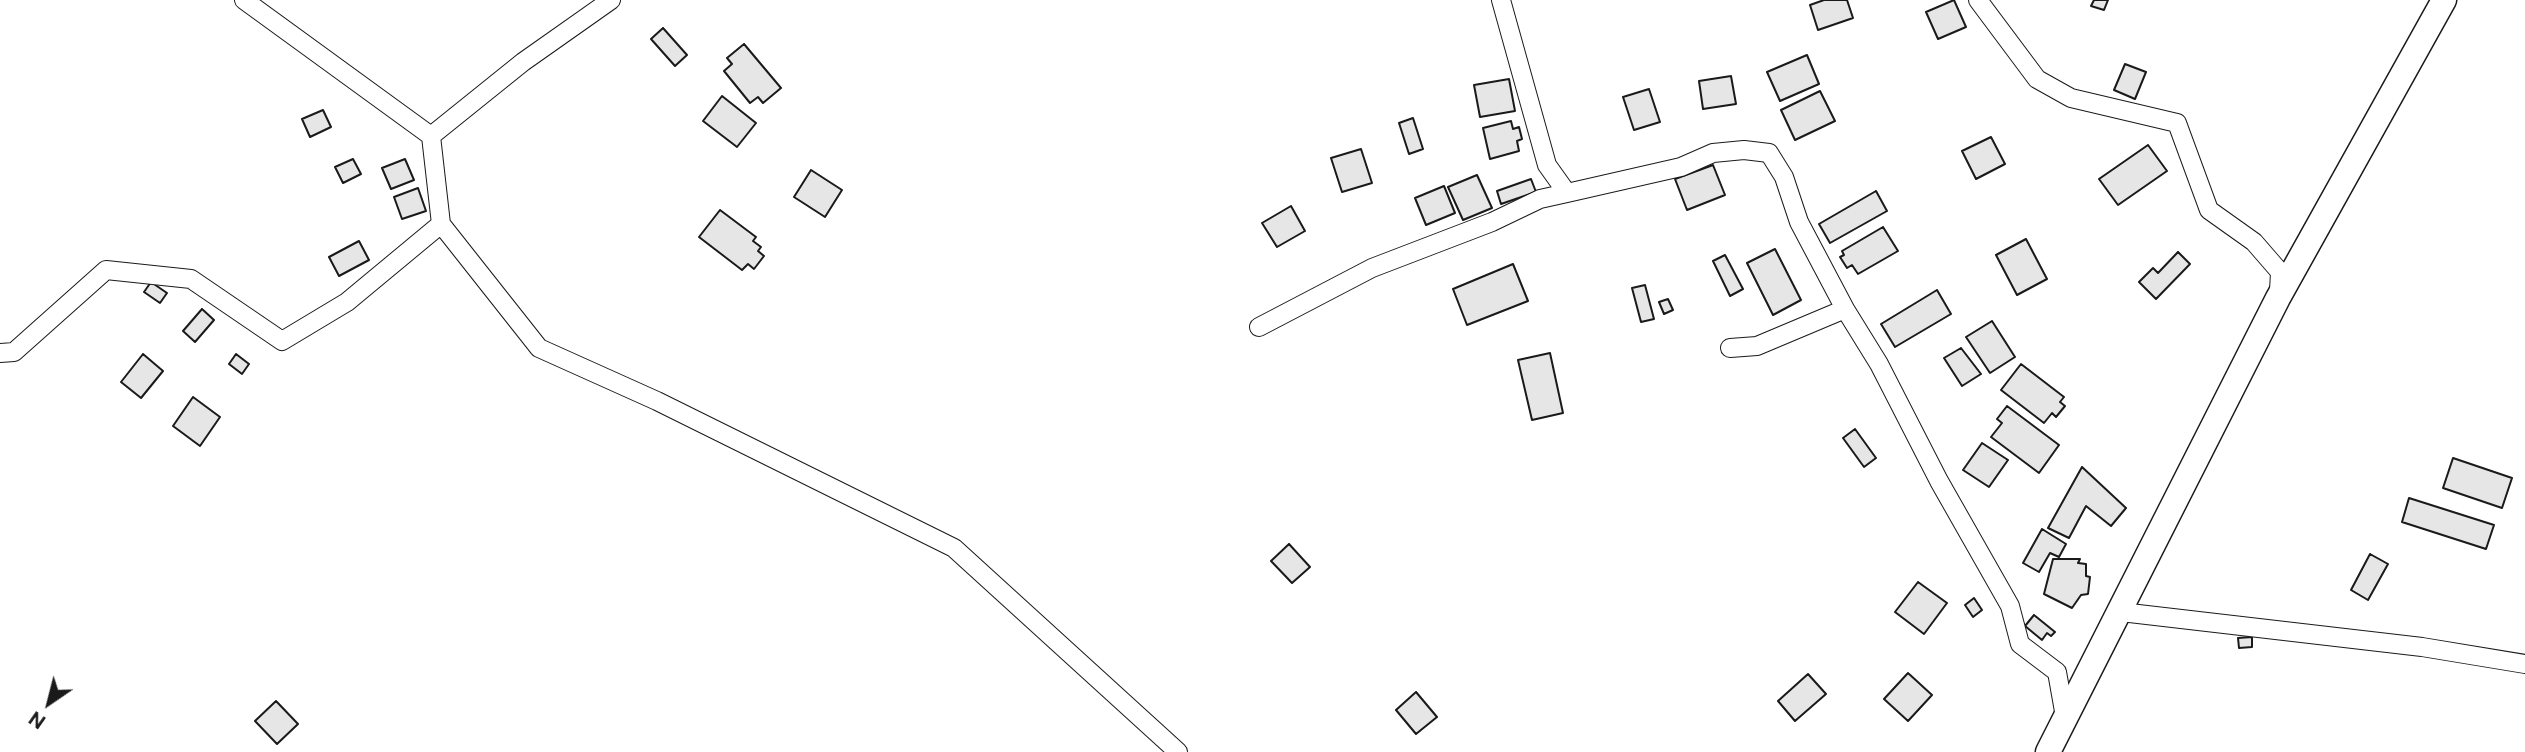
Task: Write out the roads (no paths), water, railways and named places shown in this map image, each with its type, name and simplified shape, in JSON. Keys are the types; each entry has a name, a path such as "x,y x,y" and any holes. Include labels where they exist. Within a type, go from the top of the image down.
{"main road":[{"path":"2048,752 2278,298 2444,0"}],"street":[{"path":"244,0 431,136 441,223 539,348 657,401 954,548 1178,752"},
{"path":"431,136 523,62 611,0"},
{"path":"1501,0 1547,164 1567,193"},
{"path":"1978,0 2037,79 2071,98 2177,123 2209,210 2253,242 2280,272 2278,298"},
{"path":"1259,327 1373,268 1492,222 1540,199 1681,167 1713,153 1745,150 1769,153 1784,177 1799,222 1845,309 1880,364 1939,481 2010,607 2020,644 2057,672 2065,717"},
{"path":"0,354 14,352 106,270 191,279 282,341 347,302 441,223"},
{"path":"1730,348 1757,346 1845,309"},
{"path":"2121,612 2422,647 2525,664"}]}
